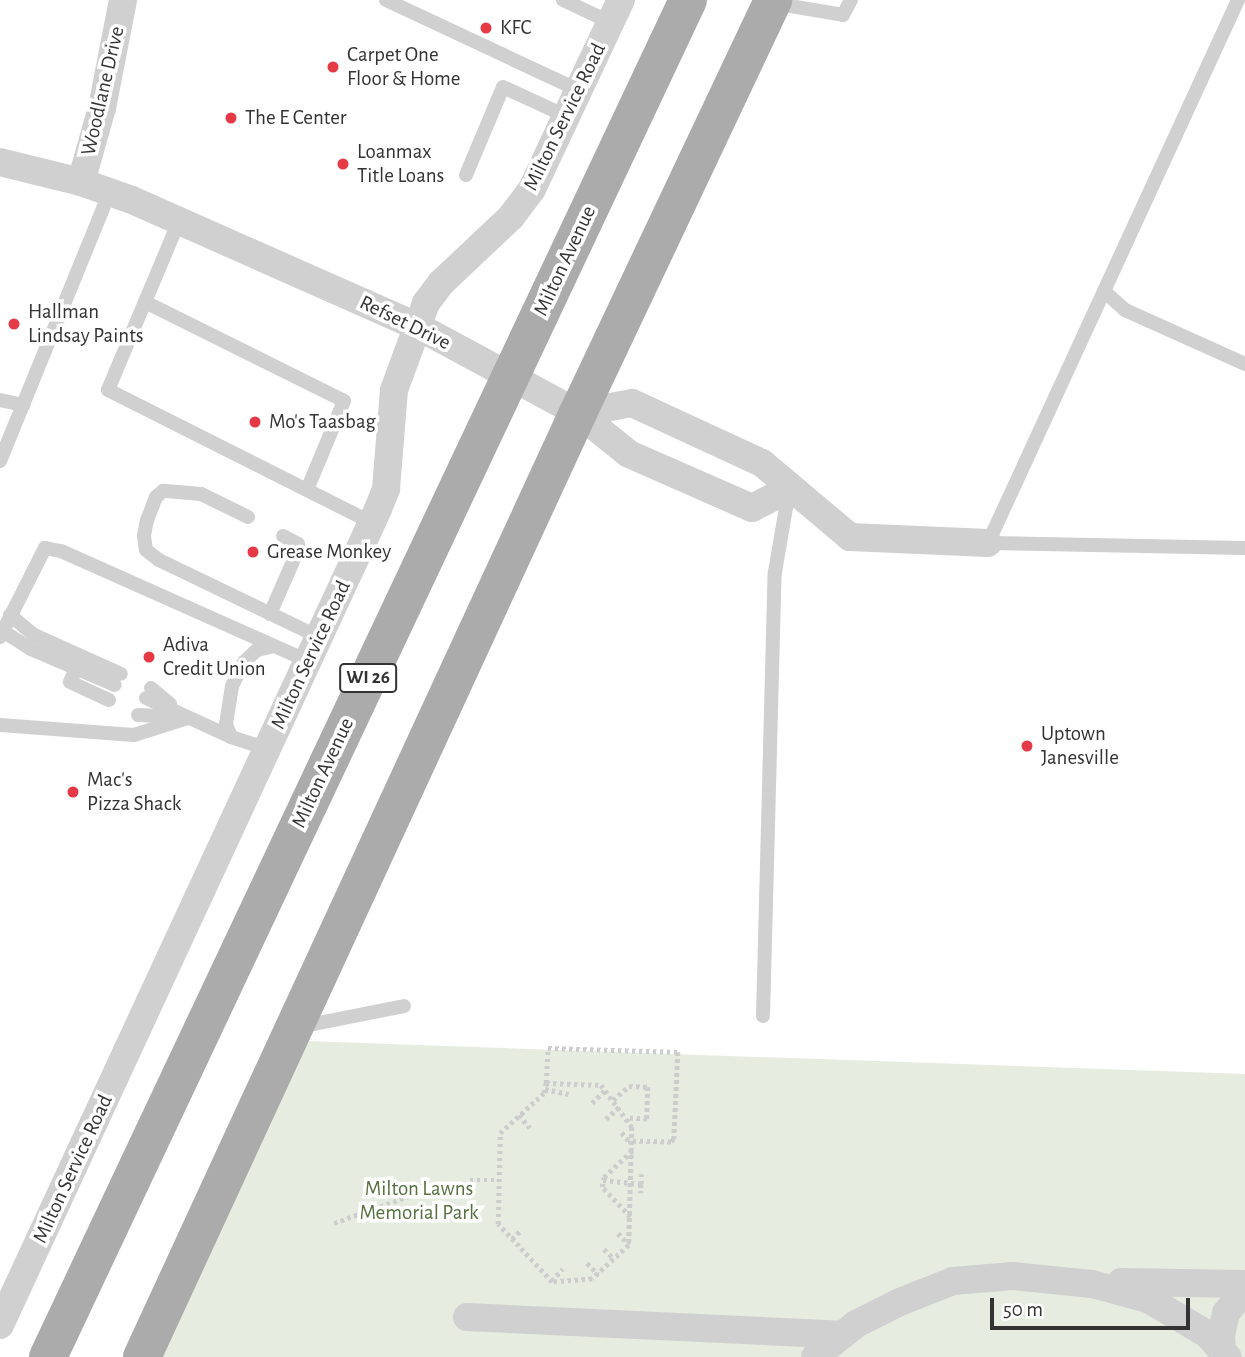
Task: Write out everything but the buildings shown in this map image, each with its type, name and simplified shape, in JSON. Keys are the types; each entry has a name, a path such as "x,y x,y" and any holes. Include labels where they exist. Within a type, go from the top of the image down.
{"main road":[{"name":"Milton Avenue","path":"48,1357 688,0"},
{"path":"142,1357 578,413 772,1"}],"street":[{"name":"Woodlane Drive","path":"81,182 102,108 123,0"},
{"name":"Milton Service Road","path":"0,1325 372,523 386,489 394,390 426,303 441,283 511,217 532,189 616,11"},
{"name":"Refset Drive","path":"0,162 110,192 417,326 578,413 629,454 752,508 789,489"},
{"path":"578,413 632,403 762,463 789,489 850,537 988,543"},
{"path":"815,1357 856,1324 900,1302 953,1281 1013,1276 1092,1284 1148,1299 1207,1334 1225,1354"},
{"path":"1058,1280 1245,1283"},
{"path":"1225,1354 1221,1335 1226,1313 1245,1289"},
{"path":"467,1317 842,1335"}],"lane":[{"path":"386,0 578,90"},
{"path":"563,0 616,11"},
{"path":"772,1 843,15 851,0"},
{"path":"1238,0 988,543 1245,548"},
{"path":"466,175 503,88 566,116"},
{"path":"0,461 110,192"},
{"path":"178,221 108,390 372,523"},
{"path":"1104,291 1125,310 1245,364"},
{"path":"145,302 344,401 307,490"},
{"path":"0,400 23,405"},
{"path":"763,1016 775,572 789,489"},
{"path":"248,517 201,494 163,491 156,497 147,520 144,536 146,550 159,560 270,614 314,649"},
{"path":"270,614 298,550 298,544 283,536"},
{"path":"10,615 34,635 118,680 76,669 1,634 10,615 45,548 61,551 274,646"},
{"path":"231,737 226,724 232,685 244,662 257,650 274,646 314,649"},
{"path":"76,669 70,682 108,700"},
{"path":"148,693 188,718 231,737 268,749"},
{"path":"138,715 188,718"},
{"path":"0,724 134,735 188,718"},
{"path":"294,1028 404,1006"}],"path":[{"path":"552,1282 498,1224 497,1180 500,1133 545,1089 548,1048 678,1052 674,1139 671,1142 632,1141 621,1132"},
{"path":"546,1083 601,1085 628,1118 632,1126 633,1149 629,1245 593,1279 552,1282"},
{"path":"613,1100 629,1086 648,1087 648,1119 628,1118"},
{"path":"545,1089 568,1094"},
{"path":"592,1103 605,1090"},
{"path":"606,1119 619,1107"},
{"path":"519,1115 530,1128"},
{"path":"630,1217 602,1187 603,1180 633,1149"},
{"path":"641,1174 641,1193"},
{"path":"470,1180 497,1180"},
{"path":"603,1180 641,1184"},
{"path":"334,1223 444,1183"},
{"path":"512,1239 522,1230"},
{"path":"618,1233 629,1245"},
{"path":"604,1249 614,1259"},
{"path":"587,1263 598,1274"},
{"path":"552,1282 562,1269"}],"green space":[{"name":"Milton Lawns Memorial Park","path":"304,1041 1245,1074 1245,1357 158,1357"}],"place":[{"name":"KFC","path":"486,28"},
{"name":"Carpet One Floor & Home","path":"333,67"},
{"name":"The E Center","path":"231,118"},
{"name":"Loanmax Title Loans","path":"343,164"},
{"name":"Hallman Lindsay Paints","path":"14,324"},
{"name":"Mo's Taasbag","path":"255,422"},
{"name":"Grease Monkey","path":"253,552"},
{"name":"Adiva Credit Union","path":"149,657"},
{"name":"Uptown Janesville","path":"1027,746"},
{"name":"Mac's Pizza Shack","path":"73,792"}]}
